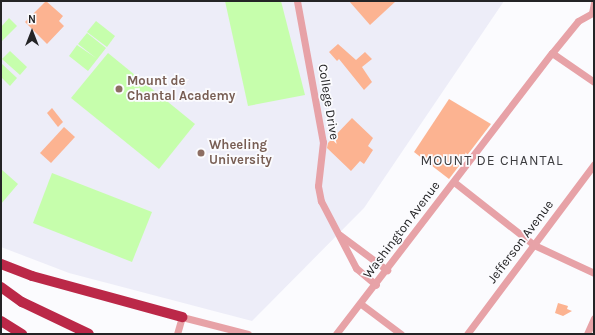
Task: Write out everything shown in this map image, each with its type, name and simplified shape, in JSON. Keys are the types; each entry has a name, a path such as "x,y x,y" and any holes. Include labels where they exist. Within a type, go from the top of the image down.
{"highway":[{"path":"1,264 182,317"},
{"path":"1,287 22,302 89,334"},
{"path":"1,321 22,334"}],"street":[{"name":"College Drive","path":"297,1 324,142 318,186 321,201 336,233 356,268 376,285"},
{"path":"593,13 594,3"},
{"name":"Washington Avenue","path":"336,334 376,285 552,53 578,21 593,13"},
{"path":"552,53 594,82"},
{"name":"Jefferson Avenue","path":"469,333 594,164"},
{"path":"454,182 534,244 594,273"},
{"path":"336,233 387,270"},
{"path":"361,304 401,334"},
{"path":"177,334 182,317 248,334"},
{"path":"587,334 594,318"}],"shaded area":[{"name":"Wheeling University","path":"1,1 504,1 364,208 252,321 69,273 1,247"}],"green space":[{"path":"225,1 281,1 305,95 248,106"},
{"path":"9,18 17,26 1,42 1,27"},
{"path":"96,21 115,36 107,47 87,32"},
{"path":"87,33 106,48 88,71 69,56 77,45 96,58 78,44"},
{"path":"10,51 27,67 20,75 2,59"},
{"path":"108,53 195,124 159,169 71,98"},
{"path":"1,63 17,78 10,86 1,77"},
{"path":"1,169 18,184 1,204"},
{"path":"52,173 152,212 132,262 33,223"}],"building":[{"path":"46,1 63,16 59,21 64,26 47,44 25,22"},
{"path":"349,1 396,1 370,25"},
{"path":"338,44 356,60 365,52 372,59 362,67 372,82 364,90 339,59 337,61 329,52"},
{"path":"449,99 491,124 449,179 414,152"},
{"path":"52,108 63,122 58,127 47,113"},
{"path":"352,118 373,138 368,146 373,150 364,164 360,161 351,171 327,148 328,143"},
{"path":"64,127 75,137 51,163 40,153"},
{"path":"558,303 568,306 567,309 572,311 563,316 555,313"}],"place":[{"name":"Mount de Chantal Academy","path":"119,89"},
{"name":"Wheeling University","path":"201,153"}],"district":[{"name":"MOUNT DE CHANTAL","path":"492,161"}]}
